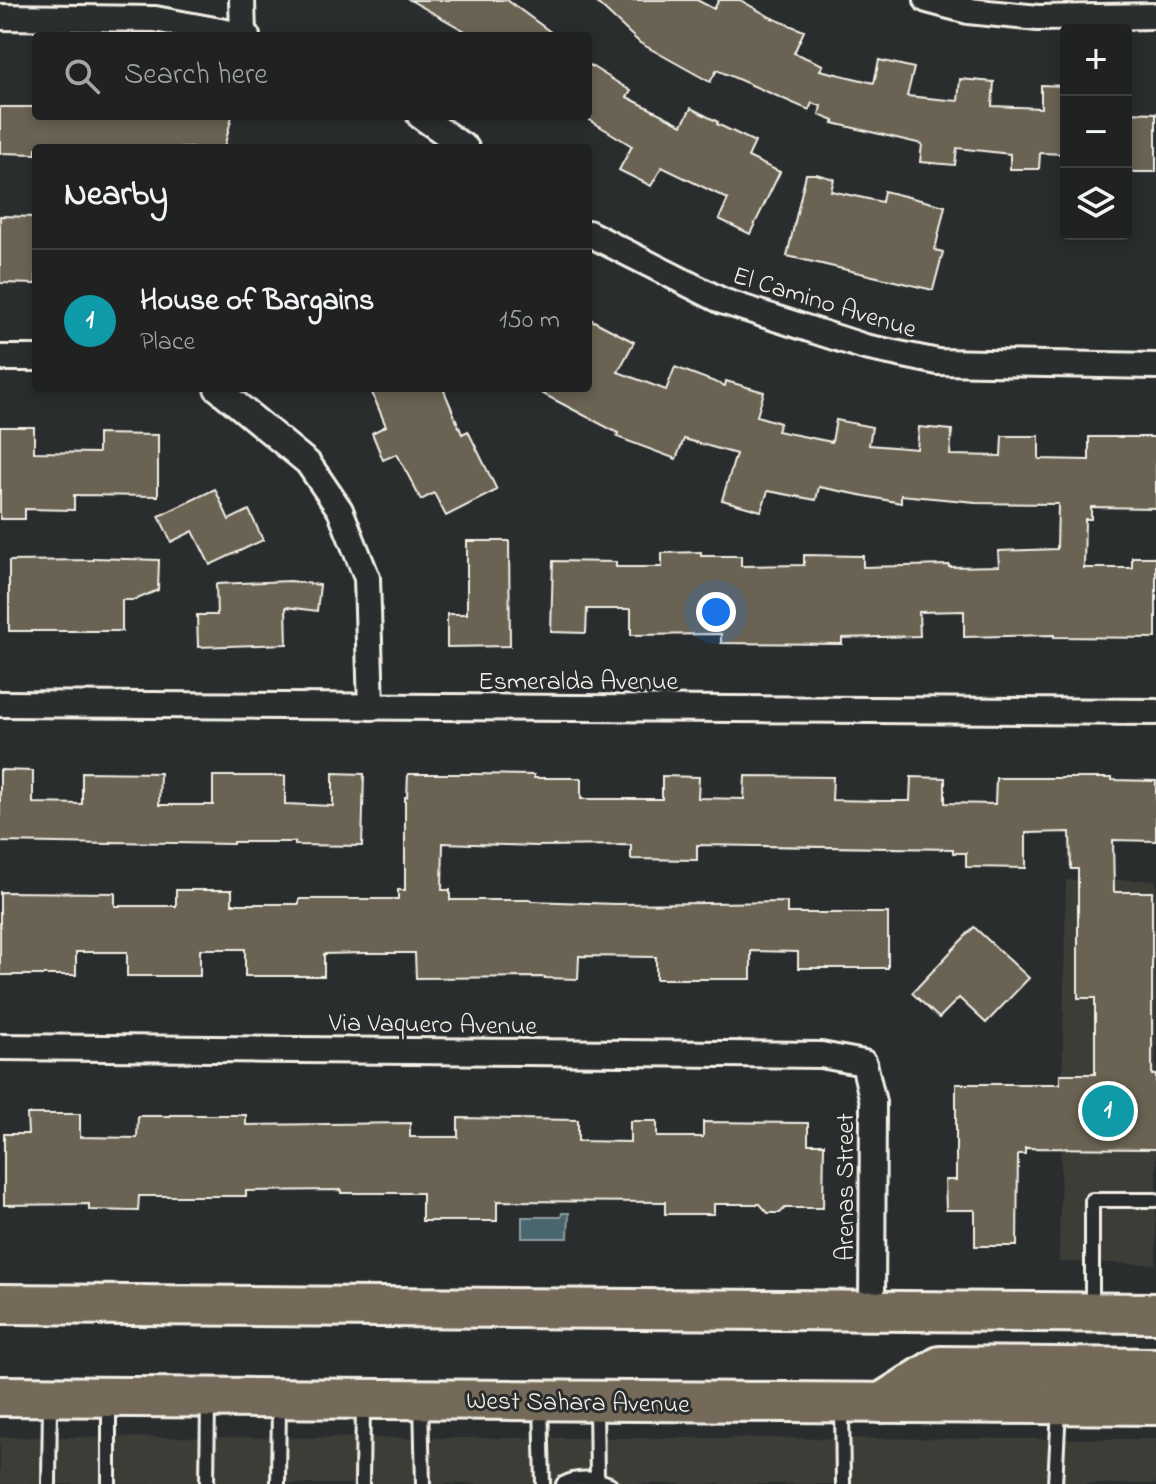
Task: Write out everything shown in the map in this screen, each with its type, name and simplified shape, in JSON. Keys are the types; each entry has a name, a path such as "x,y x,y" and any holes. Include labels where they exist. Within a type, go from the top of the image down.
{"main road":[{"path":"0,1304 1156,1313"},
{"path":"881,1403 940,1366 1156,1368"},
{"name":"West Sahara Avenue","path":"0,1396 1156,1405"}],"street":[{"path":"242,0 245,32"},
{"path":"927,0 968,11 1038,18 1156,16"},
{"path":"0,17 155,19 228,32"},
{"path":"426,120 460,144"},
{"name":"El Camino Avenue","path":"592,235 722,301 865,347 938,362 1156,366"},
{"path":"0,358 32,358"},
{"path":"222,392 308,463 340,510 367,578 371,707"},
{"name":"Esmeralda Avenue","path":"0,704 1156,712"},
{"name":"Via Vaquero Avenue","path":"0,1047 821,1055 864,1063"},
{"name":"Arenas Street","path":"864,1063 873,1102 872,1311"}],"lane":[{"path":"1092,1312 1092,1200 1156,1200"},
{"path":"49,1484 50,1397"},
{"path":"109,1397 109,1484"},
{"path":"207,1484 208,1398"},
{"path":"278,1484 279,1399"},
{"path":"362,1484 363,1399"},
{"path":"421,1400 423,1484"},
{"path":"541,1401 543,1484"},
{"path":"596,1401 597,1479"},
{"path":"842,1403 843,1484"},
{"path":"1055,1484 1059,1405"},
{"path":"563,1484 572,1480 597,1479 610,1484"}],"shaded area":[{"path":"1066,880 1156,880 1156,1264 1059,1262"},
{"path":"0,1437 1156,1439 1156,1484 0,1484"}],"water":[{"path":"562,1213 569,1213 568,1238 522,1238 522,1217 561,1217"}],"building":[{"path":"410,0 507,0 551,32 467,32"},
{"path":"594,0 697,0 714,9 719,0 740,0 804,31 794,53 823,65 820,70 874,83 879,60 914,68 907,96 958,101 960,79 994,82 992,106 1041,108 1041,85 1060,86 1060,154 1040,153 1039,169 1010,169 1010,154 957,148 955,165 920,162 922,144 833,123 819,115 821,106 812,103 809,110 717,70 710,82 640,43"},
{"path":"592,67 631,91 627,97 682,125 691,108 755,142 748,157 780,172 750,234 719,219 728,199 662,167 651,186 619,170 632,146 590,120"},
{"path":"0,107 32,107 32,120 231,120 225,144 32,144 32,154 0,153"},
{"path":"1132,112 1156,113 1156,172 1132,172"},
{"path":"806,174 834,179 831,191 882,202 884,191 945,206 935,250 943,252 933,290 787,256"},
{"path":"0,216 32,217 32,284 0,283"},
{"path":"592,320 634,342 618,372 666,390 675,367 725,386 726,381 764,392 757,416 780,423 777,431 832,442 836,420 872,427 869,445 917,449 919,427 952,430 950,455 1001,456 1002,436 1039,436 1039,459 1089,460 1089,437 1156,437 1156,508 1091,507 1091,519 1085,519 1084,568 1132,568 1132,557 1156,557 1156,638 1054,635 964,637 964,611 919,612 920,636 842,638 842,644 721,643 721,634 631,635 631,609 587,609 586,633 551,632 553,561 616,562 616,567 662,567 662,553 701,552 701,556 741,556 741,566 804,565 804,555 863,556 863,567 999,566 998,551 1057,549 1058,504 975,503 901,495 901,503 819,487 816,500 768,491 761,511 722,500 736,454 684,439 676,459 617,437 618,433 540,392 592,392"},
{"path":"372,392 445,392 462,434 468,431 497,490 446,516 434,493 421,500 397,454 383,460 372,433 386,426"},
{"path":"0,427 34,427 34,452 98,453 98,434 158,435 158,496 74,495 74,510 25,509 25,519 0,519"},
{"path":"215,489 229,520 249,510 263,540 210,565 193,531 171,542 159,516"},
{"path":"467,541 509,541 510,646 447,647 447,614 467,614"},
{"path":"93,558 159,560 158,590 135,600 122,600 122,631 9,631 9,561"},
{"path":"291,581 320,585 317,611 286,607 287,644 198,647 197,615 217,615 216,584"},
{"path":"0,770 33,771 33,803 82,804 82,772 160,773 159,805 213,805 213,776 285,776 285,804 333,806 333,773 364,774 362,846 295,845 295,842 0,842"},
{"path":"408,774 581,778 581,799 662,799 662,776 699,777 698,798 744,799 745,776 833,777 832,800 910,801 911,777 945,778 945,803 995,804 996,778 1156,781 1156,841 1113,840 1114,892 1152,892 1152,1075 1156,1075 1156,1149 1025,1148 1025,1154 1018,1154 1017,1246 975,1246 975,1210 946,1210 945,1180 956,1180 956,1084 1060,1084 1060,1074 1095,1074 1095,998 1078,998 1078,869 1071,869 1070,832 1026,833 1026,868 966,867 966,853 953,853 953,849 697,845 697,860 631,859 631,845 443,843 442,890 450,890 450,900 615,904 787,902 787,913 888,913 888,968 798,968 798,952 751,951 751,979 656,979 656,957 579,956 578,979 416,978 415,953 364,953 324,954 324,976 245,976 245,949 200,949 200,976 127,976 127,952 76,952 76,975 0,975 0,892 115,893 115,906 176,906 176,890 232,890 232,904 299,904 299,899 398,899 398,890 405,890 405,797"},
{"path":"974,927 1029,978 986,1023 959,998 939,1018 912,993"},
{"path":"27,1114 80,1114 80,1137 137,1138 138,1116 170,1115 246,1115 246,1125 410,1123 410,1137 458,1137 458,1118 578,1120 578,1141 630,1142 630,1121 657,1121 657,1137 703,1137 703,1122 808,1123 808,1144 824,1144 823,1208 785,1208 780,1213 768,1213 760,1204 714,1204 714,1214 665,1214 665,1202 497,1201 497,1221 422,1221 422,1193 341,1193 341,1190 246,1191 246,1196 139,1196 138,1211 89,1210 89,1204 4,1205 4,1134 28,1134"}],"place":[{"name":"House of Bargains","path":"1108,1111"}]}
